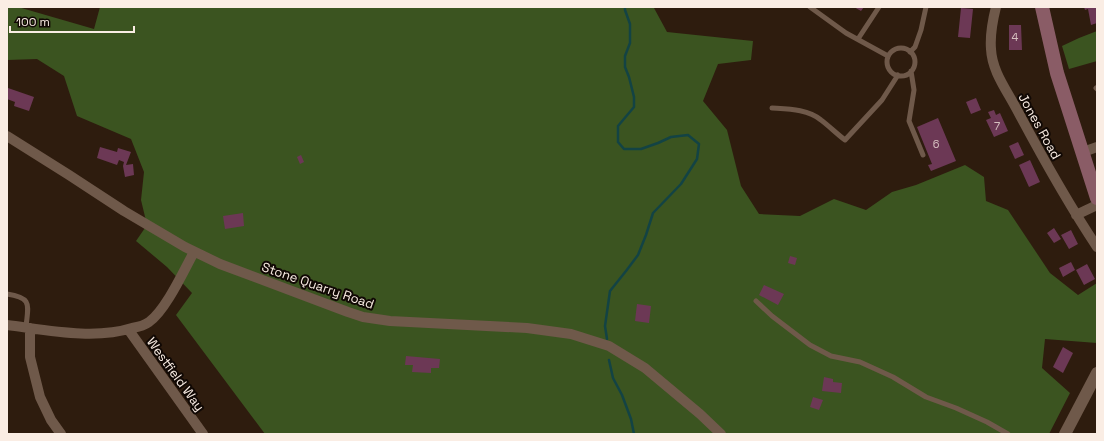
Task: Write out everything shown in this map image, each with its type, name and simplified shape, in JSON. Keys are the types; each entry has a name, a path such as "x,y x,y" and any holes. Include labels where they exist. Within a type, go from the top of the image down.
{"main road":[{"path":"1042,7 1058,73 1097,198"}],"street":[{"name":"Jones Road","path":"996,7 993,21 991,49 994,66 1003,86 1036,146 1076,215 1097,247"},
{"name":"Stone Quarry Road","path":"7,136 184,248 220,264 348,312 364,317 390,321 527,328 571,334 609,346 645,368 700,414 721,434"},
{"path":"1083,152 1097,147"},
{"path":"1076,215 1097,205"},
{"path":"7,325 86,334 107,334 128,330 149,322 157,314 178,283 194,252"},
{"path":"28,328 30,357 40,397 50,420 61,434"},
{"name":"Westfield Way","path":"128,330 203,434"},
{"path":"1065,434 1097,373"}],"lane":[{"path":"810,7 846,33 888,56"},
{"path":"858,40 879,7"},
{"path":"910,52 915,47 921,30 926,7"},
{"path":"904,48 910,52 914,58 914,65 911,71 905,75 898,76 891,72 887,66 887,59 890,53 896,49 904,48"},
{"path":"911,71 914,90 909,121 923,155"},
{"path":"772,108 791,109 815,116 845,140 882,100 898,76"},
{"path":"7,294 23,298 27,303 28,328"},
{"path":"756,301 772,316 815,348 831,356 860,362 893,377 926,397 956,408 987,422 1008,434"}],"green space":[{"path":"7,7 18,7 94,29 100,7 655,7 654,8 667,32 753,41 751,60 718,64 703,101 727,130 741,186 759,214 800,216 834,199 866,210 892,192 916,185 965,165 984,177 986,201 1008,210 1050,273 1078,295 1097,283 1097,343 1045,339 1042,368 1070,393 1049,434 265,434 176,315 192,293 167,267 136,241 147,225 141,200 144,172 131,139 77,116 64,76 37,59 7,60"},
{"path":"1097,31 1097,61 1069,69 1062,46"}],"building":[{"path":"854,7 864,7 861,11"},
{"path":"1084,7 1097,7 1097,23 1091,25 1088,9 1085,10"},
{"path":"961,8 973,9 970,38 958,37"},
{"path":"1009,25 1021,25 1022,50 1009,50"},
{"path":"8,88 34,97 29,111 14,106 15,102 7,99"},
{"path":"976,98 981,110 971,114 966,102"},
{"path":"994,110 996,115 1000,113 1008,131 994,137 986,120 991,118 988,112"},
{"path":"938,118 956,161 931,171 928,165 932,164 917,127"},
{"path":"1018,142 1024,155 1015,159 1009,146"},
{"path":"100,147 117,152 118,148 131,152 126,165 133,164 134,175 125,177 123,166 124,162 119,160 117,165 97,158"},
{"path":"301,155 304,162 300,164 297,157"},
{"path":"1030,160 1040,182 1029,187 1019,165"},
{"path":"243,213 244,226 225,229 223,216"},
{"path":"1054,228 1061,239 1054,243 1047,233"},
{"path":"1071,230 1078,244 1069,249 1061,235"},
{"path":"790,256 797,258 795,265 788,263"},
{"path":"1071,262 1075,270 1063,277 1059,268"},
{"path":"1087,264 1095,279 1084,285 1076,270"},
{"path":"764,285 784,294 778,305 759,295"},
{"path":"637,304 651,306 649,323 635,321"},
{"path":"1063,347 1073,353 1063,373 1053,367"},
{"path":"406,356 440,359 439,368 431,368 431,373 412,372 413,365 405,365"},
{"path":"824,377 833,379 833,382 842,383 841,393 822,391"},
{"path":"813,397 823,400 819,410 810,407"}],"waterway":[{"path":"607,339 605,326 610,291 638,255 653,213 681,184 697,159 699,144 688,135 671,137 641,149 624,149 618,142 618,126 634,107 634,97 625,67 625,56 630,43 630,24 625,7"},
{"path":"609,360 613,378 622,395 631,419 634,434"}]}
